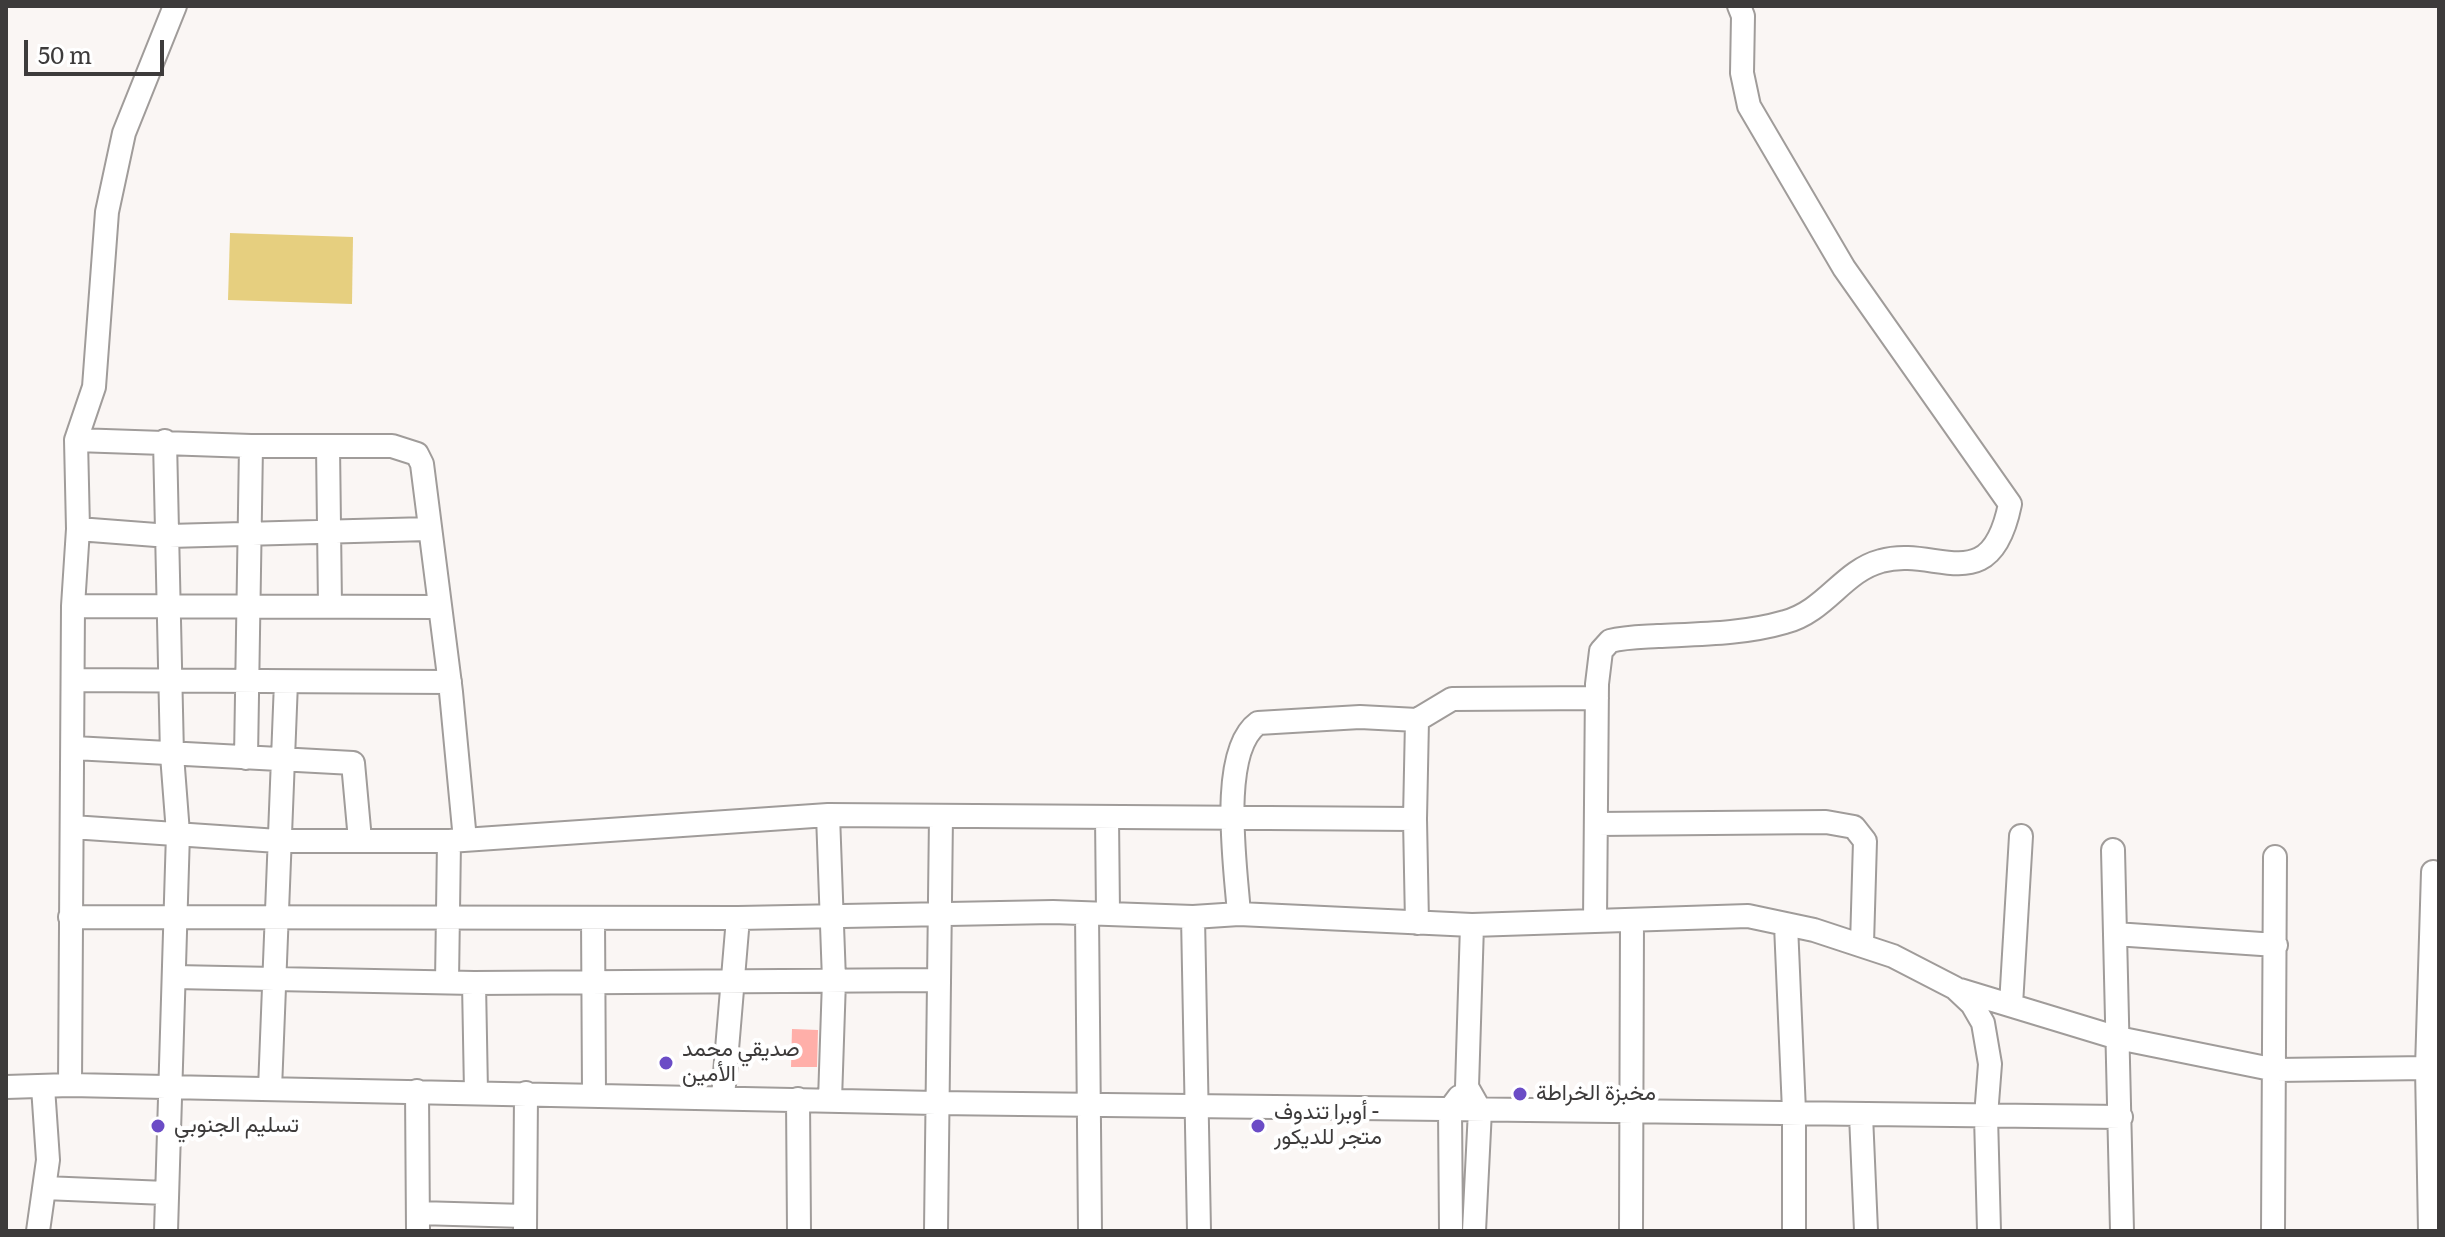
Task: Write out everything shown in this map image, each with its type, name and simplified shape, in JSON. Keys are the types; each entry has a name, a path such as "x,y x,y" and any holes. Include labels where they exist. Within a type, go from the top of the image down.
{"street":[{"path":"70,1085 73,606 78,529 76,440 94,387 98,291 116,159 160,38 175,6"},
{"path":"1595,921 1598,664 1601,651 1610,641 1757,629 1785,622 1822,605 1845,581 1882,560 1953,566 1974,560 1991,549 2003,534 2009,513 2010,504 2006,495 1965,443 1844,268 1749,106 1742,73 1743,16 1739,6"},
{"path":"76,440 251,446 392,446 417,454 422,464 450,682 457,840 448,918 447,982"},
{"path":"165,441 172,755 178,833 166,1231"},
{"path":"246,758 251,446"},
{"path":"328,446 330,606"},
{"path":"78,529 169,536 428,529"},
{"path":"73,606 439,607"},
{"path":"74,680 170,683 450,682"},
{"path":"270,1089 276,977 280,760 286,682"},
{"path":"1239,914 1235,770 1246,735 1258,723 1360,717 1417,720 1452,699 1597,698"},
{"path":"1417,720 1417,923"},
{"path":"74,748 353,763 360,840"},
{"path":"72,827 278,841 457,840 828,815 1415,819"},
{"path":"828,815 834,916 830,1100"},
{"path":"936,1231 941,816"},
{"path":"1090,1231 1088,1103 1098,913 1107,817"},
{"path":"1597,824 1826,822 1854,827 1865,841 1862,944"},
{"path":"2011,1005 2021,836"},
{"path":"2113,850 2122,1231"},
{"path":"2273,1231 2275,857"},
{"path":"2430,1231 2434,1172 2427,1068 2434,1040 2433,872"},
{"path":"70,917 738,918 1098,913 1193,917 1239,914 1472,925 1748,916 1862,944 1955,988 2118,1038 2276,1070 2427,1068"},
{"path":"1193,917 1199,1231"},
{"path":"593,918 596,981 594,1094"},
{"path":"723,1097 738,918"},
{"path":"1631,1231 1632,920"},
{"path":"1472,925 1467,1087 1480,1110 1474,1231"},
{"path":"1786,925 1794,1111 1794,1231"},
{"path":"2115,934 2276,945"},
{"path":"175,977 474,983 937,980"},
{"path":"474,983 476,1092"},
{"path":"1955,988 1972,1004 1983,1023 1990,1064 1986,1116 1989,1231"},
{"path":"6,1087 70,1085 936,1103 1631,1113 1794,1111 1861,1115 2121,1117"},
{"path":"38,1231 49,1146 43,1087"},
{"path":"1451,1231 1450,1109 1467,1087"},
{"path":"417,1091 418,1222 525,1224 526,1093"},
{"path":"798,1099 799,1231"},
{"path":"1861,1115 1866,1231"},
{"path":"44,1188 166,1193"}],"shaded area":[{"path":"230,233 353,237 352,304 228,300"}],"building":[{"path":"792,1029 818,1030 817,1067 791,1067"}],"place":[{"name":"صديقي محمد الأمين","path":"666,1063"},
{"name":"مخبزة الخراطة","path":"1520,1094"},
{"name":"تسليم الجنوبي","path":"158,1126"},
{"name":"أوبرا تندوف - متجر للديكور","path":"1258,1126"}]}
